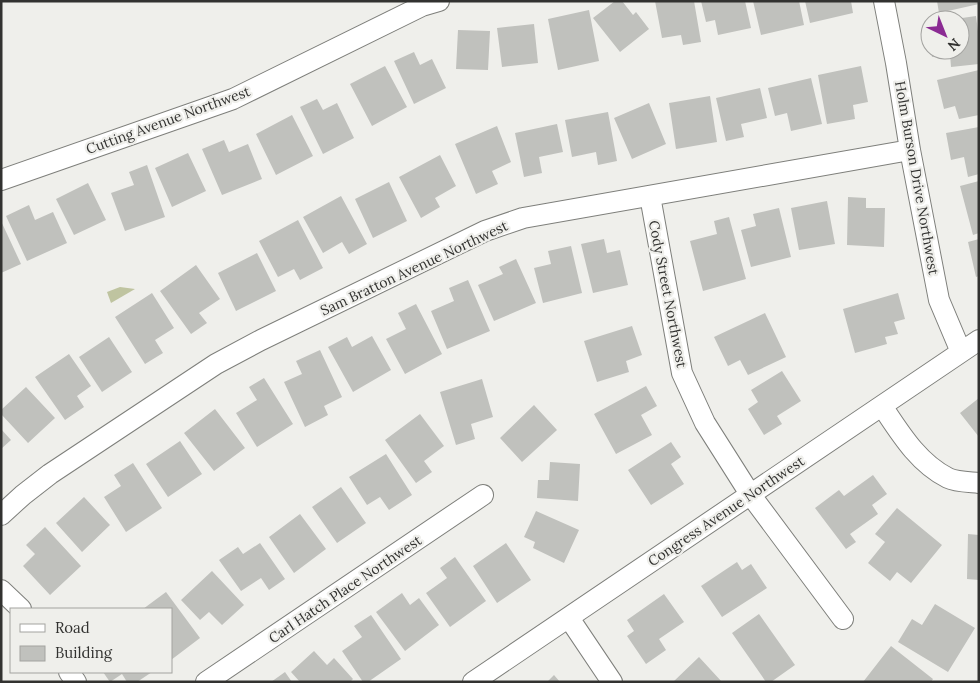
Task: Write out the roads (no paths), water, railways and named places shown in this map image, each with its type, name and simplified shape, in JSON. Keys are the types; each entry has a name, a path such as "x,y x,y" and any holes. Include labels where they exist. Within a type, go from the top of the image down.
{"street":[{"name":"Holm Burson Drive Northwest","path":"884,1 939,300 961,352"},
{"name":"Cutting Avenue Northwest","path":"1,180 233,99 427,3"},
{"name":"Sam Bratton Avenue Northwest","path":"1,515 50,474 216,364 261,340 485,231 523,218 910,150"},
{"name":"Cody Street Northwest","path":"650,196 682,373 705,422 750,494 843,619"},
{"name":"Congress Avenue Northwest","path":"473,682 979,340"},
{"path":"882,406 911,447 928,466 949,479 979,483"},
{"name":"Carl Hatch Place Northwest","path":"206,682 484,495"},
{"path":"1,590 19,608"},
{"path":"569,618 612,682"}]}
